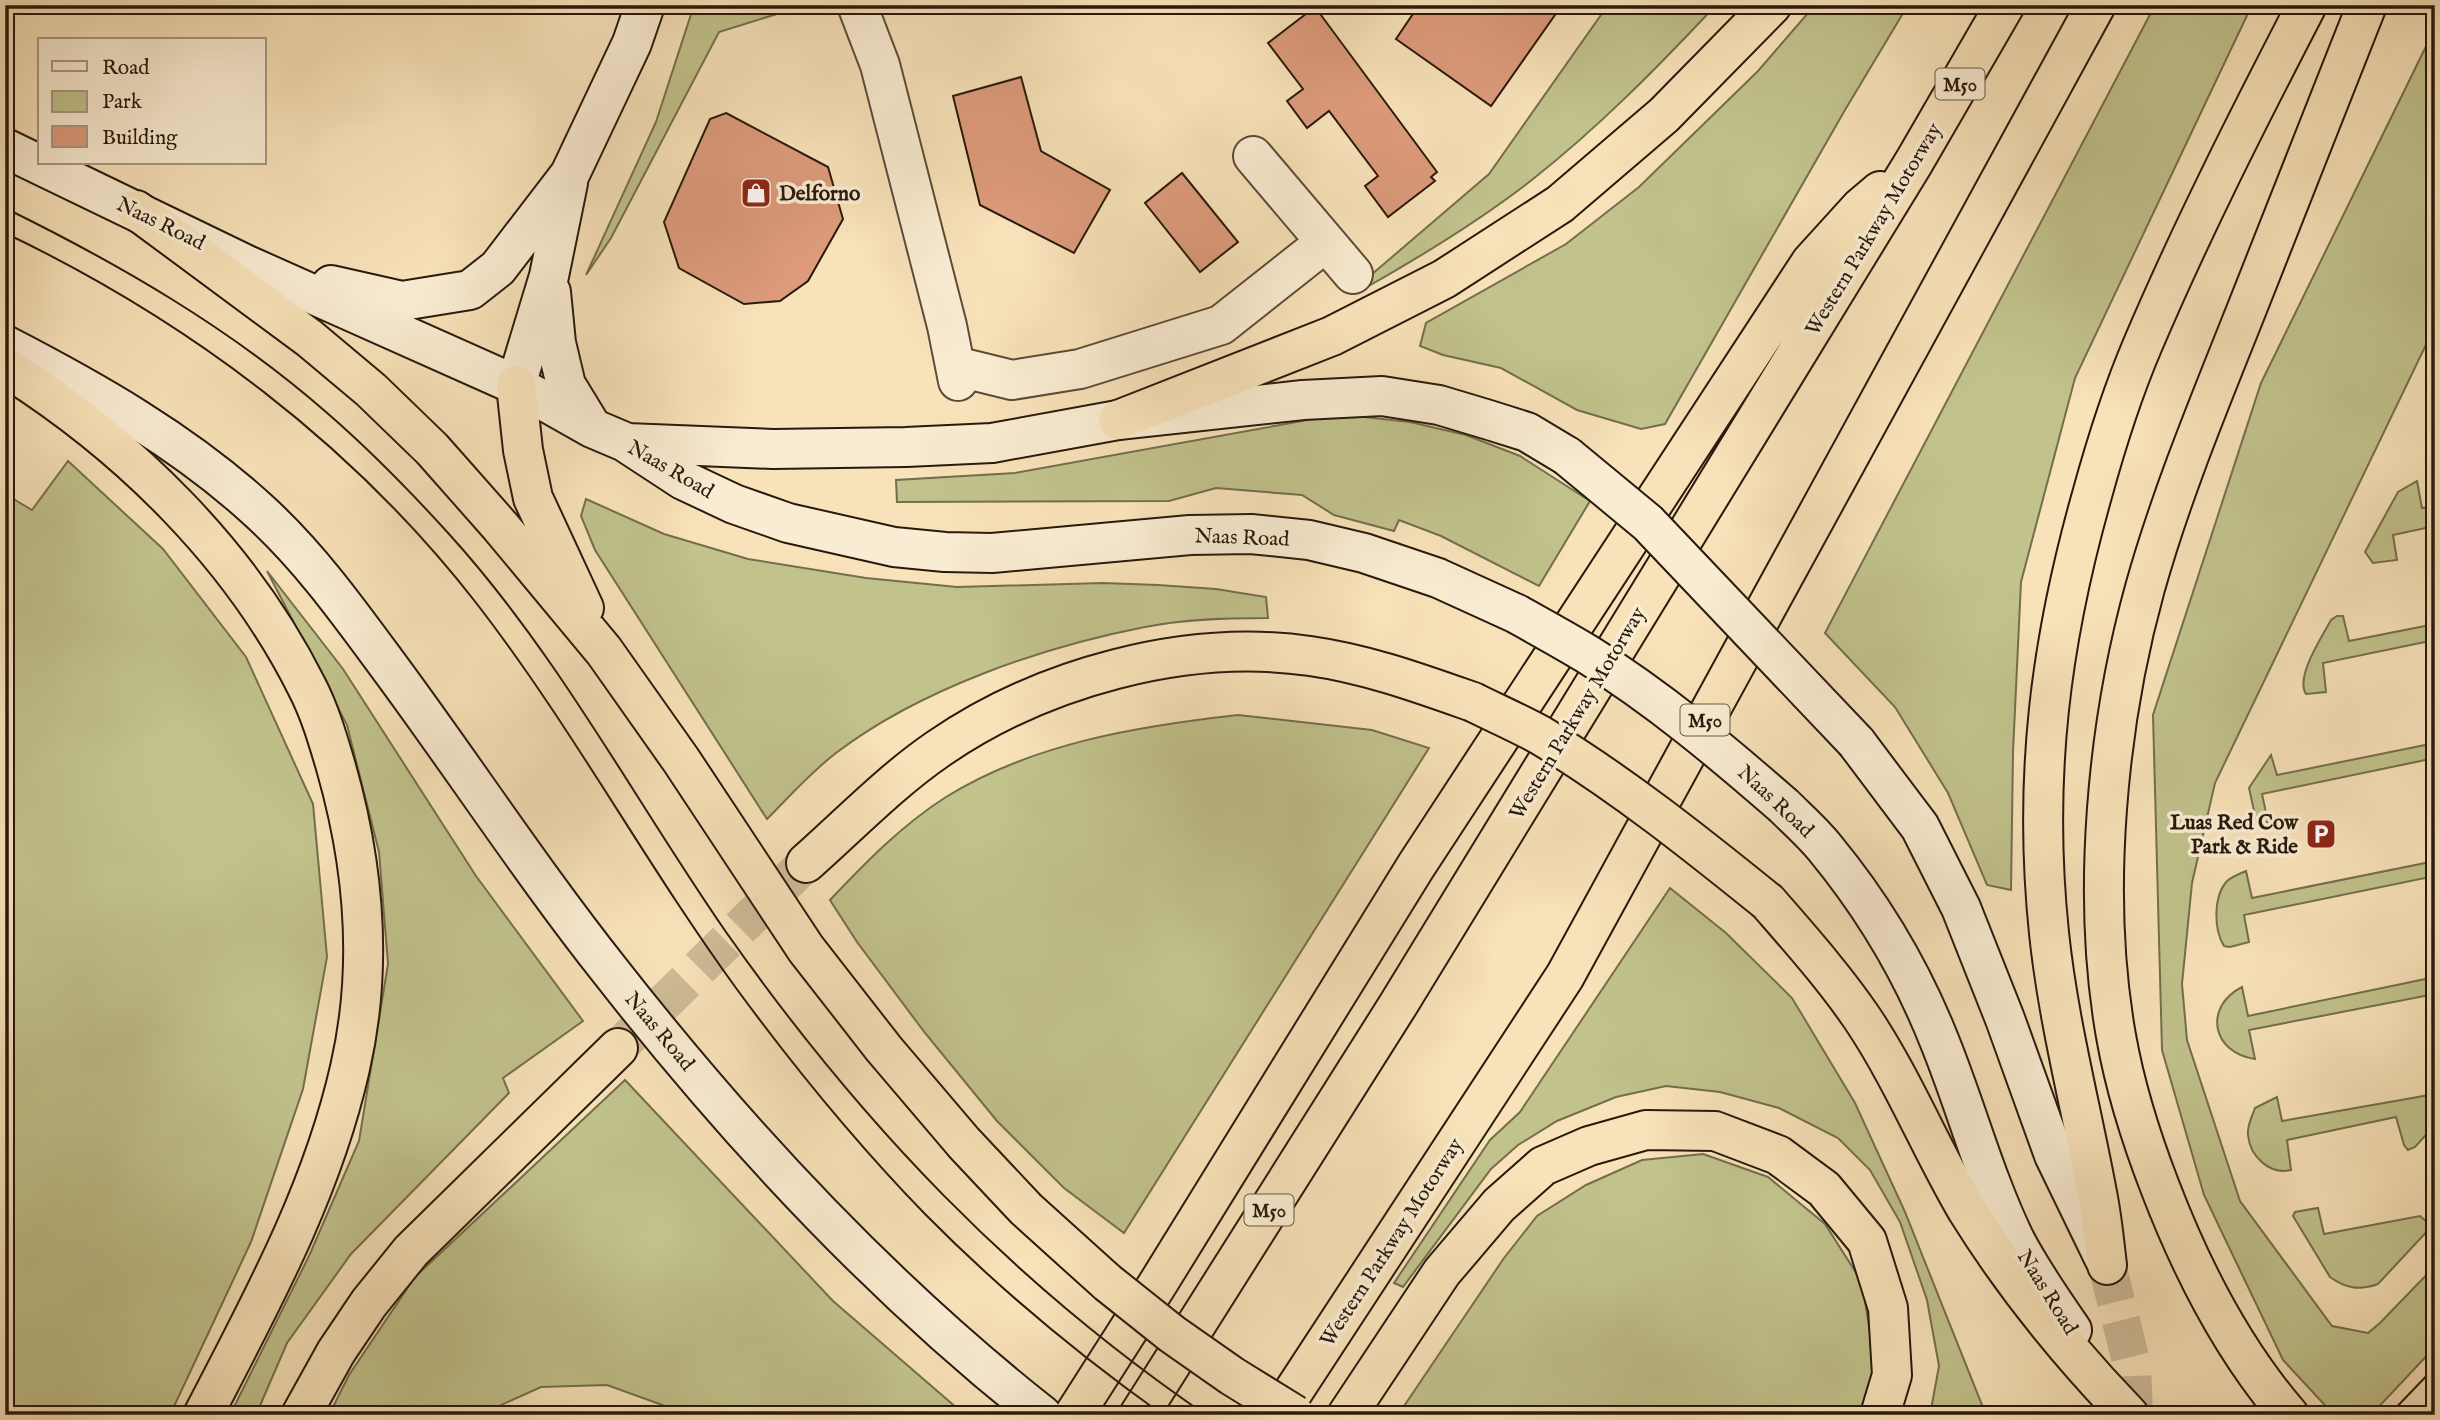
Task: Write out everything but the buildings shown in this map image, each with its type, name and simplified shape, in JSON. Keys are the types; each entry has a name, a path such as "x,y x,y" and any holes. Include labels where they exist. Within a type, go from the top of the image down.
{"highway":[{"path":"1118,420 1332,336 1444,279 1560,204 1664,115 1772,5"},
{"name":"Western Parkway Motorway","path":"1139,1415 1398,1005 1914,162 2005,5"},
{"name":"Western Parkway Motorway","path":"1278,1415 1565,976 2096,5"},
{"path":"2107,1265 2098,1197 2064,1027 2049,933 2042,791 2048,709 2059,631 2081,533 2104,452 2142,346 2225,163 2307,5"},
{"path":"2289,1415 2273,1396 2214,1307 2177,1231 2147,1154 2130,1099 2116,1035 2103,887 2108,798 2121,698 2145,589 2190,450 2367,5"},
{"path":"1074,1415 1416,866 1811,262 1860,208 1914,162"},
{"path":"136,210 309,338 370,390 432,449 604,651 681,760 806,949 884,1049 964,1143 1026,1209 1108,1283 1172,1334 1295,1415"},
{"path":"5,367 32,384 119,450 222,556 262,611 307,687 326,735 356,845 362,893 363,952 360,1014 351,1068 313,1191 276,1272 204,1415"},
{"path":"516,385 523,450 533,498 604,651"},
{"path":"806,863 937,750 981,723 1028,699 1143,662 1194,654 1309,656 1396,674 1473,702 1537,734 1596,770 1688,837 1768,902 1823,966 1863,1020 1968,1210 2003,1265 2051,1329 2129,1415"},
{"path":"301,1415 336,1352 369,1303 411,1251 618,1048"},
{"path":"1347,1415 1442,1272 1499,1205 1543,1166 1589,1146 1646,1130 1715,1131 1778,1155 1824,1189 1867,1241 1888,1308 1892,1375 1880,1415"}],"main road":[{"path":"247,265 402,301 470,290 498,268 570,174 632,43 645,5"},
{"path":"857,5 880,65 947,326 956,374 1012,380 1080,369 1221,326 1326,242"},
{"name":"Naas Road","path":"5,148 38,164"},
{"path":"1253,156 1353,274"},
{"name":"Naas Road","path":"39,164 247,265 516,385 609,435 683,480 734,504 788,523 894,547 945,552 992,553 1190,535 1251,534 1309,540 1364,554 1438,578 1517,614 1588,655 1724,753 1784,806 1823,846 1857,888 1913,984 1939,1038 1986,1169 2016,1241 2099,1371 2136,1415"},
{"path":"516,385 550,276 570,174"},
{"path":"550,276 556,343 566,385 609,435 773,449 992,443 1118,420 1303,400 1382,396 1439,405 1527,432 1567,456 1648,523 1856,741 1920,827 1961,908 2005,1019 2054,1156 2107,1265"},
{"name":"Naas Road","path":"5,345 159,433 216,474 260,511 310,564 354,618 560,904 610,971 689,1067 843,1234 924,1314 1037,1411"}],"green space":[{"path":"694,5 806,5 719,32 611,238 586,275 656,122"},
{"path":"1608,5 1716,5 1628,95 1533,179 1452,236 1367,287 1364,281 1489,174"},
{"path":"1815,5 1908,5 1665,424 1641,429 1577,410 1501,368 1443,355 1420,346 1426,323 1566,244 1639,187 1758,71"},
{"path":"2155,5 2252,5 2075,378 2021,582 2013,752 2011,890 1987,885 1948,793 1895,707 1825,633"},
{"path":"2435,28 2435,326 2215,783 2192,883 2182,984 2187,1040 2240,1201 2332,1326 2368,1333 2435,1266 2435,1347 2371,1415 2334,1415 2283,1360 2204,1195 2162,1050 2153,715 2261,383"},
{"path":"1324,417 1364,417 1410,422 1466,435 1520,456 1590,501 1539,586 1441,536 1399,520 1394,531 1334,515 1302,495 1216,488 1169,501 897,502 896,480 1015,473"},
{"path":"68,461 163,549 246,657 313,804 327,957 303,1089 251,1242 170,1415 5,1415 5,494 32,510"},
{"path":"2417,481 2422,508 2435,506 2435,526 2393,535 2397,560 2373,563 2365,552 2398,492"},
{"path":"586,499 664,534 748,559 866,578 957,587 1103,583 1216,589 1266,597 1268,618 1175,622 1145,627 1065,646 983,674 905,709 869,730 827,760 767,819 595,550 581,516"},
{"path":"267,571 343,669 476,876 583,1021 503,1078 509,1093 351,1254 287,1343 256,1415 230,1415 309,1256 359,1141 388,964 379,852 347,725"},
{"path":"2343,616 2349,641 2435,624 2435,640 2323,663 2326,692 2306,694 2304,678 2307,668 2331,620"},
{"path":"1238,715 1372,730 1429,748 1124,1233 1064,1188 997,1121 925,1033 857,942 830,900 899,832 946,797 979,778 1051,750 1088,740 1163,725"},
{"path":"2435,743 2435,758 2262,794 2268,822 2257,824 2249,788 2271,755 2277,775"},
{"path":"2435,861 2435,876 2244,915 2249,942 2224,946 2218,931 2216,914 2222,889 2226,882 2246,871 2252,898"},
{"path":"1670,888 1726,933 1792,998 1855,1103 1905,1212 1986,1415 1930,1415 1939,1366 1927,1300 1900,1222 1870,1170 1838,1138 1779,1108 1720,1092 1666,1086 1616,1097 1557,1121 1518,1145 1491,1169 1403,1287 1394,1283 1490,1140 1520,1112"},
{"path":"2435,977 2435,994 2249,1030 2255,1059 2240,1055 2229,1048 2218,1028 2222,1006 2242,987 2248,1016"},
{"path":"625,1080 833,1301 965,1415 690,1415 607,1385 541,1387 479,1415 329,1415 349,1375 415,1277"},
{"path":"2435,1094 2435,1125 2415,1147 2408,1150 2396,1117 2287,1140 2291,1170 2283,1171 2262,1163 2253,1150 2248,1135 2255,1108 2277,1097 2282,1121"},
{"path":"1703,1154 1768,1177 1825,1224 1862,1282 1875,1365 1862,1415 1415,1415 1402,1409 1504,1258 1537,1216 1586,1185 1642,1160"},
{"path":"2318,1208 2324,1234 2420,1216 2432,1226 2378,1284 2352,1287 2330,1277 2293,1216 2295,1212"}],"tunnel":[{"path":"618,1048 806,863"},
{"path":"2107,1265 2132,1365 2134,1415"}],"tram line":[{"path":"5,208 131,275 212,325 289,381 342,426 420,502 488,580 525,628 594,728 726,932 777,1002 886,1134 944,1196 1004,1254 1135,1364 1206,1415"},
{"path":"5,233 72,267 202,346 263,391 321,439 377,491 429,546 512,651 670,893 736,988 780,1047 851,1133 925,1214 981,1268 1070,1345 1163,1415"},
{"path":"2389,1415 2435,1367"},
{"path":"2421,1415 2435,1401"}],"place":[{"name":"Delforno","path":"756,193"},
{"name":"Luas Red Cow Park & Ride","path":"2321,834"}]}
